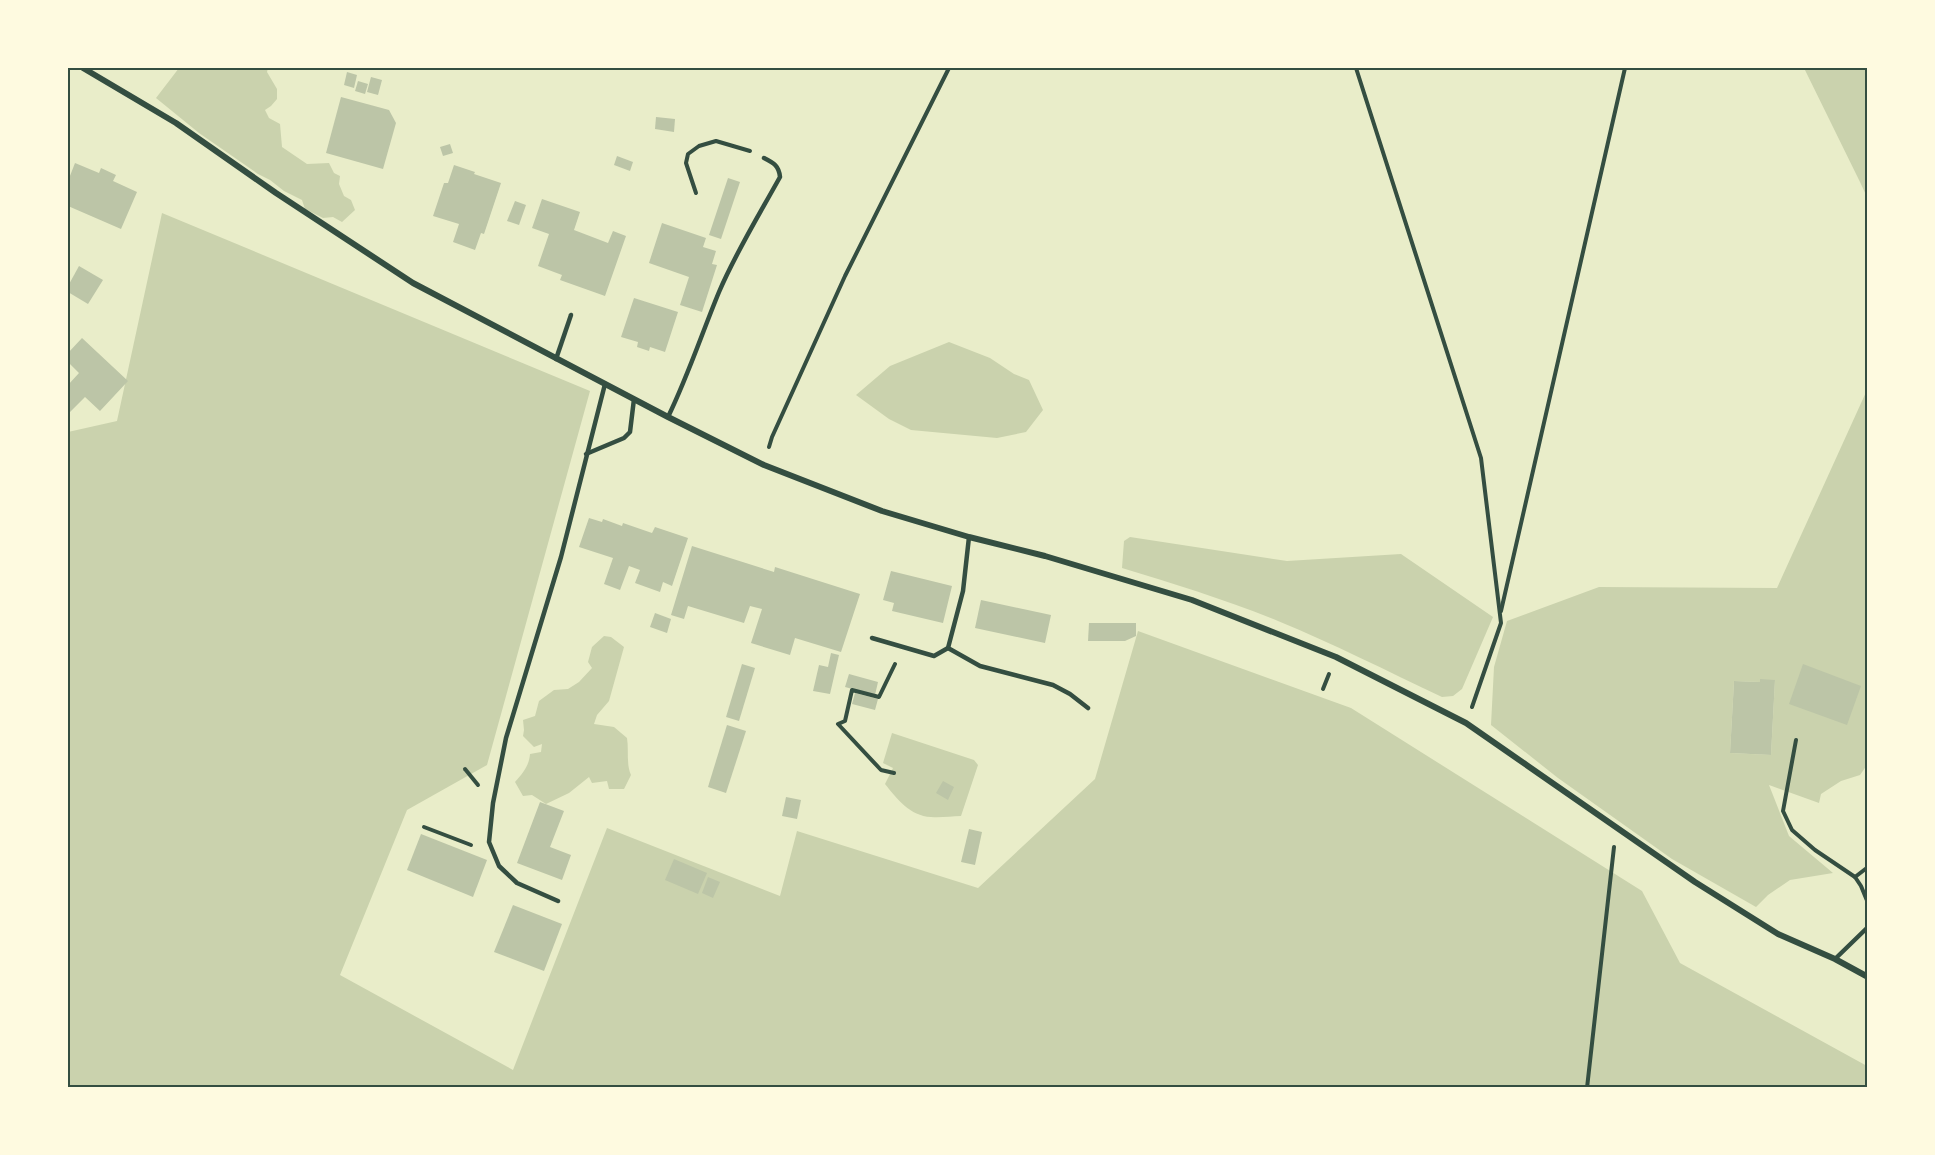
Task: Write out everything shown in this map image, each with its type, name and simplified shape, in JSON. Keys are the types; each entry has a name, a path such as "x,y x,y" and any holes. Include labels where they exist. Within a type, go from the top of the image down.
{"street":[{"path":"83,68 176,123 276,193 412,283 668,417 764,465 882,511 1192,600 1336,657 1466,723 1695,882 1778,934 1835,959 1868,977"}],"lane":[{"path":"668,417 738,252 780,177 779,169 774,163 764,159"},
{"path":"556,359 571,315"},
{"path":"558,901 517,883 499,866 489,842 493,803 506,738 561,556 604,384"},
{"path":"586,454 624,438 630,432 634,399"},
{"path":"872,638 934,656 948,648 963,591 969,537"},
{"path":"948,648 980,666 1053,685 1070,694 1088,708"},
{"path":"1835,959 1868,927"}],"path":[{"path":"764,465 772,437 845,276 949,68"},
{"path":"1356,68 1481,458 1501,623 1466,723"},
{"path":"1500,614 1626,68"},
{"path":"696,193 686,163 688,154 699,146 716,141 748,150 764,159"},
{"path":"894,773 881,770 838,724 845,721 852,690 879,697 903,647"},
{"path":"1796,740 1783,811 1792,830 1815,850 1855,877 1868,903"},
{"path":"424,827 469,845 489,842"},
{"path":"1587,1088 1616,827"},
{"path":"1855,877 1868,867"}],"green space":[{"path":"179,68 268,68 267,72 277,89 277,99 265,110 269,118 280,124 282,147 307,164 329,163 334,173 340,176 339,184 344,196 351,200 355,210 342,222 333,217 323,218 305,209 302,200 284,191 199,133 156,98"},
{"path":"1804,68 1867,68 1867,197 1860,182"},
{"path":"162,213 590,391 487,765 407,810 340,975 513,1070 607,828 780,896 797,831 978,888 1095,779 1138,631 1351,708 1642,891 1680,963 1867,1066 1867,1087 68,1087 68,432 117,421"},
{"path":"949,342 990,358 1014,374 1029,380 1043,410 1026,432 997,438 911,430 889,419 856,395 890,366"},
{"path":"1867,390 1867,765 1860,775 1841,781 1821,794 1819,803 1769,785 1789,836 1833,873 1790,880 1768,895 1756,907 1672,859 1558,778 1491,725 1494,667 1507,621 1599,587 1777,588","holes":["1775,680 1771,755 1730,753 1734,681"]},
{"path":"1130,537 1287,561 1401,554 1493,617 1462,689 1453,696 1442,697 1278,621 1220,599 1122,568 1124,541"},
{"path":"604,636 611,637 624,647 609,701 597,715 594,724 614,727 627,738 631,775 624,789 609,789 607,781 592,783 589,777 569,793 546,804 532,795 523,796 515,782 525,769 530,754 541,752 542,744 534,747 523,736 523,720 535,716 539,701 554,690 568,689 579,682 592,668 588,662 592,647"},
{"path":"892,733 974,760 978,765 961,816 923,816 910,810 899,801 885,784 893,768 883,763"}],"building":[{"path":"347,72 357,75 354,88 344,85"},
{"path":"371,77 382,80 378,95 367,92"},
{"path":"358,81 368,84 365,94 355,91"},
{"path":"341,97 389,110 396,123 383,169 326,153"},
{"path":"656,117 675,119 674,132 655,129"},
{"path":"450,144 453,153 443,156 440,147"},
{"path":"617,156 633,162 630,171 614,165"},
{"path":"75,163 99,173 101,168 116,175 113,181 137,192 121,229 68,206 68,181"},
{"path":"454,165 501,183 484,234 481,233 475,250 453,242 459,224 433,216 444,183 448,183"},
{"path":"728,178 740,182 721,239 709,235"},
{"path":"542,199 580,212 574,230 608,243 613,231 626,236 605,296 560,280 562,275 538,266 549,234 532,228"},
{"path":"515,201 526,205 519,225 507,221"},
{"path":"662,223 706,238 703,247 716,251 712,264 717,265 702,312 680,305 689,277 649,263"},
{"path":"79,266 103,280 88,304 68,292 68,286"},
{"path":"634,298 678,312 665,352 650,347 649,351 637,347 638,342 621,337"},
{"path":"82,338 128,381 100,411 85,397 70,412 68,409 68,385 79,373 68,362 68,353"},
{"path":"589,518 602,522 603,519 622,526 623,523 652,533 655,527 688,538 672,586 663,582 660,592 635,583 640,570 629,566 620,590 604,584 613,558 579,547"},
{"path":"692,546 774,572 775,567 860,594 841,652 795,638 790,655 751,643 762,609 750,606 744,623 688,606 684,619 671,615"},
{"path":"891,571 952,586 943,623 892,611 894,603 883,600"},
{"path":"981,600 1051,615 1045,643 975,628"},
{"path":"655,613 671,619 667,633 650,627"},
{"path":"1089,623 1136,623 1136,636 1125,641 1088,641"},
{"path":"831,653 839,655 830,694 813,691 819,665 828,667"},
{"path":"742,664 755,668 739,721 726,717"},
{"path":"1803,664 1861,686 1847,725 1789,704"},
{"path":"849,674 878,682 875,695 845,687"},
{"path":"1760,679 1775,680 1771,755 1730,753 1734,681 1760,682"},
{"path":"855,693 878,699 875,710 852,704"},
{"path":"727,725 746,731 726,793 708,787"},
{"path":"943,781 954,787 948,800 936,793"},
{"path":"786,797 801,800 797,819 782,816"},
{"path":"540,802 564,811 550,847 571,855 562,880 517,863"},
{"path":"969,829 982,832 975,865 961,862"},
{"path":"421,834 487,860 473,897 407,870"},
{"path":"674,859 707,873 698,894 665,880"},
{"path":"708,877 720,882 713,898 702,893"},
{"path":"513,905 562,924 544,971 494,952"}]}
